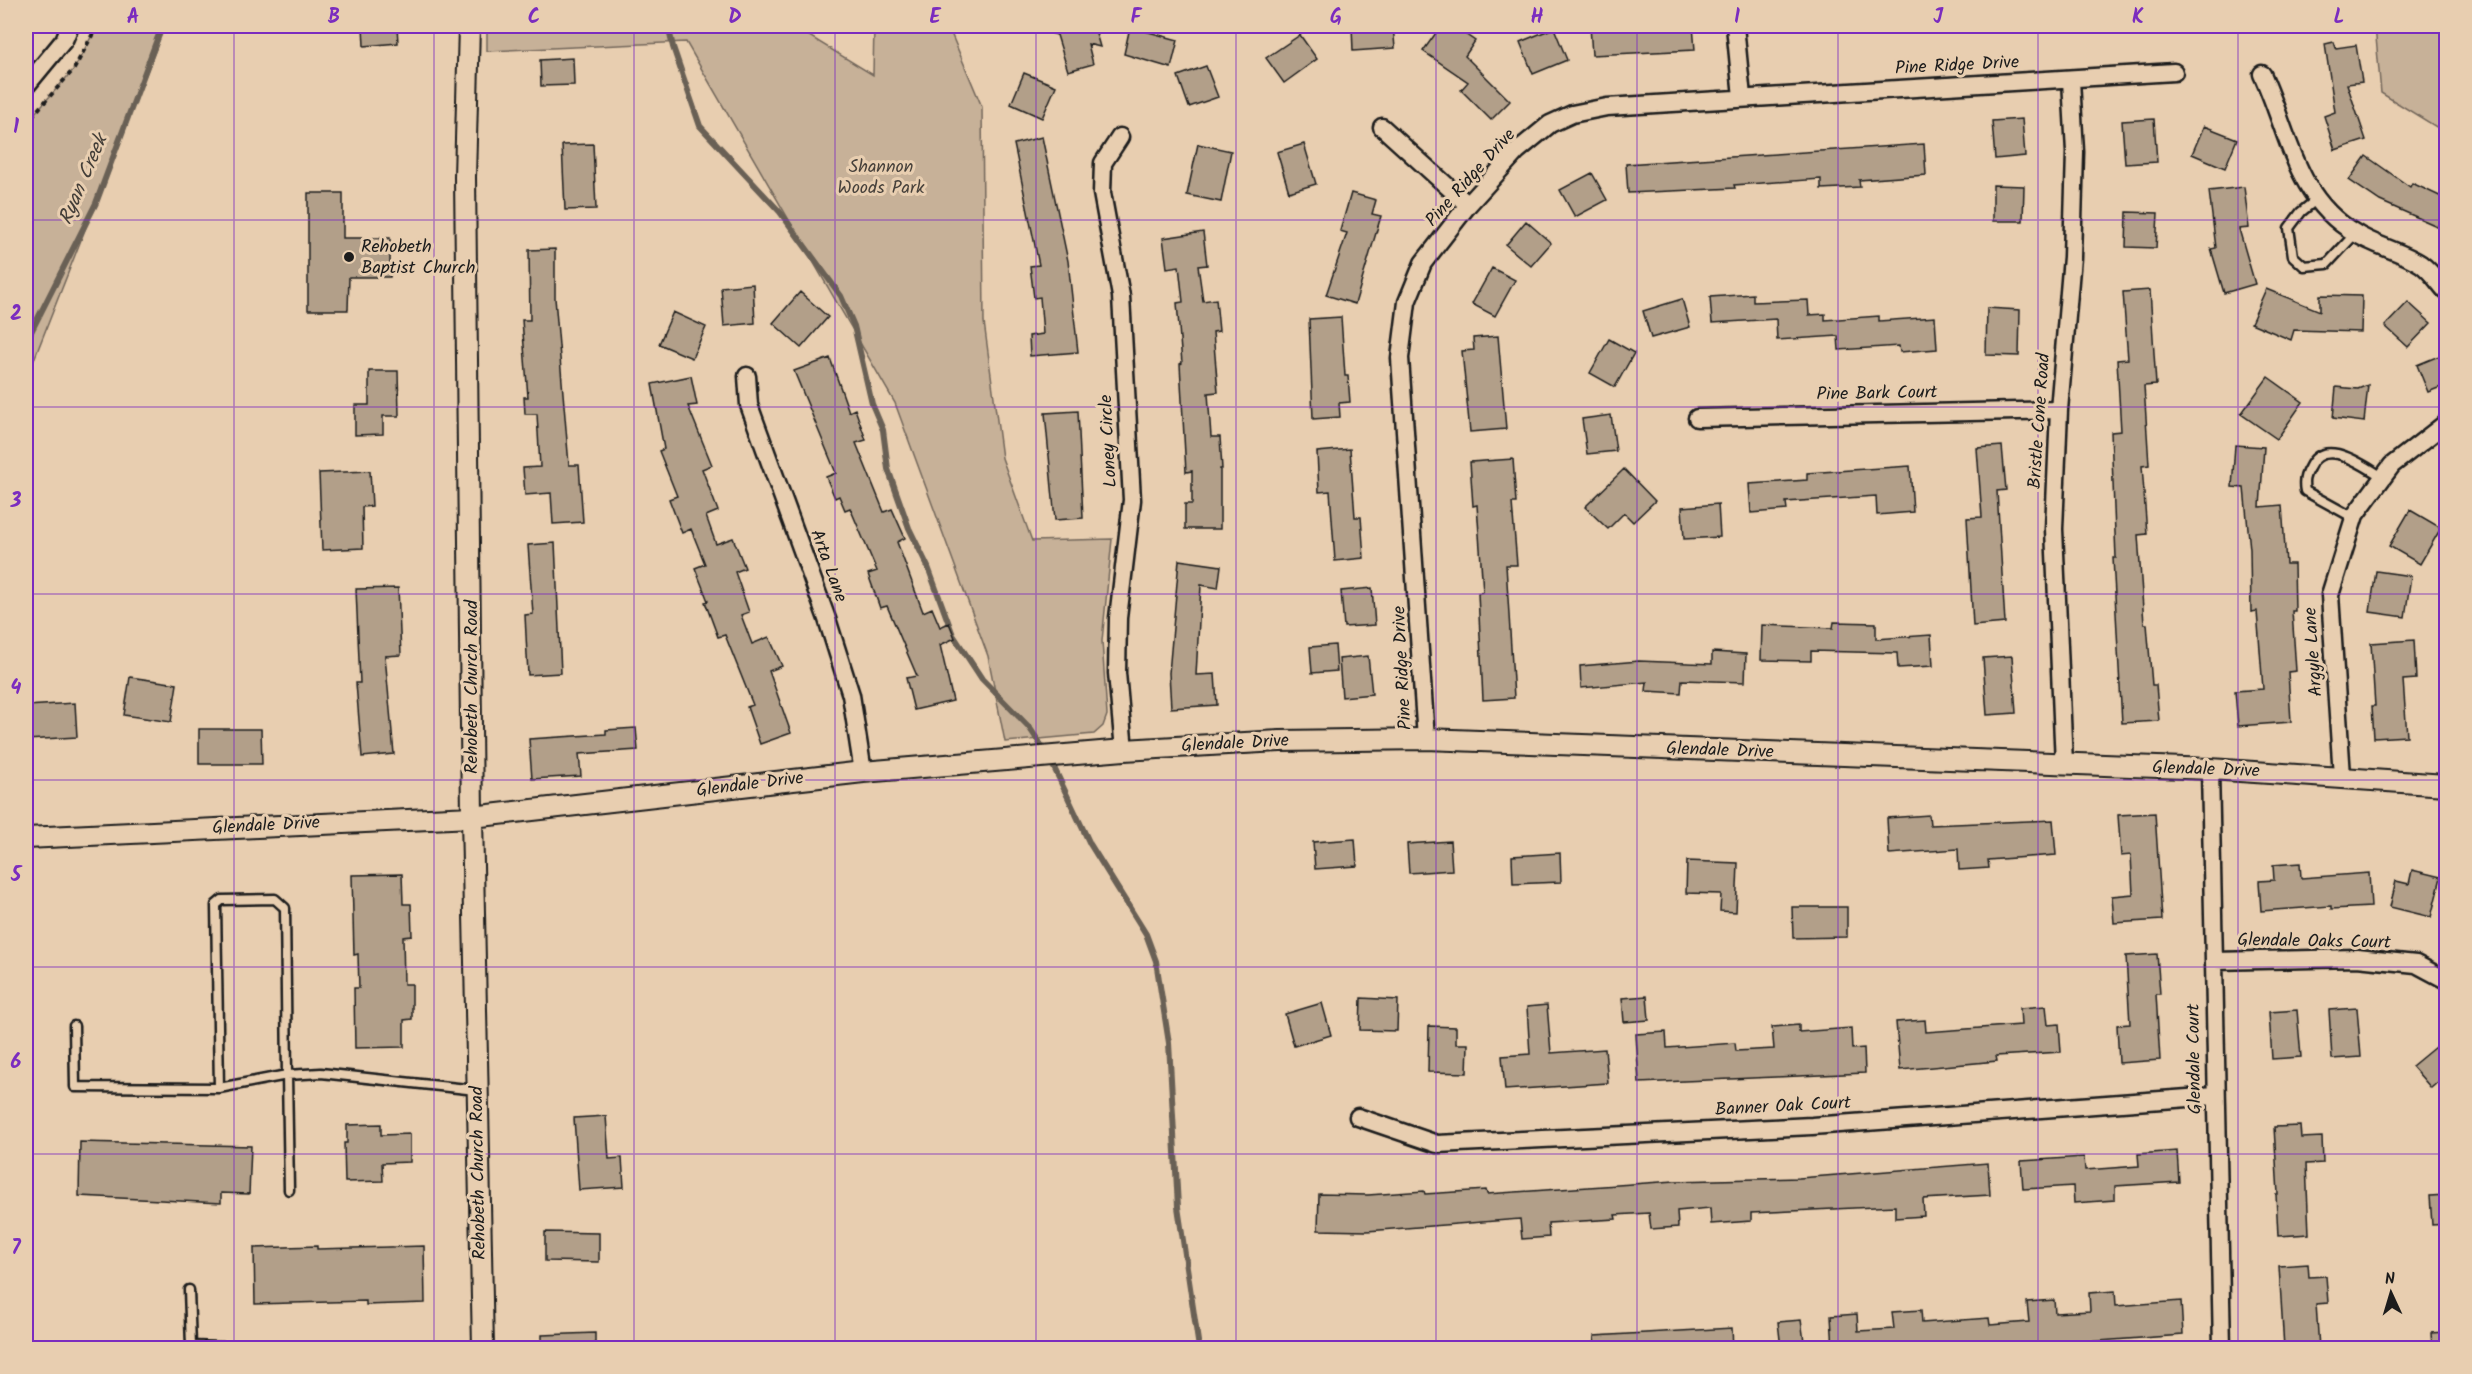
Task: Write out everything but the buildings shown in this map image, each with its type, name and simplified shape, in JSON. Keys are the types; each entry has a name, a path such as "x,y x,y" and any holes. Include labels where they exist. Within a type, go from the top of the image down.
{"street":[{"path":"26,86 64,39 70,26"},
{"name":"Rehobeth Church Road","path":"469,26 465,177 472,817 483,1348"},
{"path":"1735,26 1742,97"},
{"name":"Pine Ridge Drive","path":"1426,739 1400,358 1407,302 1423,263 1468,205 1517,152 1550,124 1572,114 1607,107 2174,72"},
{"path":"2262,74 2274,100 2298,172 2317,199 2355,234 2422,265 2446,291"},
{"name":"Bristle Cone Road","path":"2064,764 2054,529 2059,410 2072,257 2075,152 2071,80"},
{"path":"1382,128 1468,205"},
{"name":"Loney Circle","path":"1120,137 1103,163 1102,193 1121,296 1132,500 1118,618 1118,673 1124,750"},
{"name":"Arta Lane","path":"747,376 749,405 827,619 852,695 863,772"},
{"name":"Pine Bark Court","path":"1697,418 2059,410"},
{"name":"Argyle Lane","path":"2342,776 2330,595 2354,518 2392,465 2446,423"},
{"name":"Glendale Drive","path":"26,838 472,817 863,772 1124,750 1280,741 1426,739 2210,769 2342,776 2446,785"},
{"name":"Glendale Court","path":"2210,769 2222,1348"},
{"name":"Glendale Oaks Court","path":"2214,961 2357,958 2416,964 2446,980"},
{"name":"Banner Oak Court","path":"1358,1117 1437,1144 1812,1126 2215,1096"}],"lane":[{"path":"2317,199 2301,212 2289,228 2293,256 2304,266 2327,264 2355,234"},
{"path":"2354,518 2306,491 2304,478 2311,464 2322,454 2340,454 2383,477"},
{"path":"219,1088 216,905 222,900 275,899 285,908 289,1190"},
{"path":"75,1026 75,1087 219,1088 287,1075 321,1073 477,1090"},
{"path":"189,1290 189,1347 251,1348"}],"path":[{"path":"26,123 74,69 98,26"}],"green space":[{"path":"97,26 165,26 26,380 26,123 74,69"},
{"name":"Shannon Woods Park","path":"487,26 810,26 796,28 873,75 874,26 948,26 982,107 984,322 1002,458 1032,541 1112,539 1102,641 1107,715 1103,726 1094,734 1005,742 988,656 895,403 686,42 487,51"},
{"path":"2375,26 2446,26 2446,133 2381,93"}],"waterway":[{"name":"Ryan Creek","path":"26,342 96,203 162,26"},
{"path":"668,26 700,126 780,212 841,296 854,326 872,404 883,430 888,469 909,528 928,567 953,635 982,679 1029,727 1049,757 1090,844 1146,934 1156,961 1169,1043 1178,1207 1199,1348"}],"place":[{"name":"Rehobeth Baptist Church","path":"349,257"}]}
